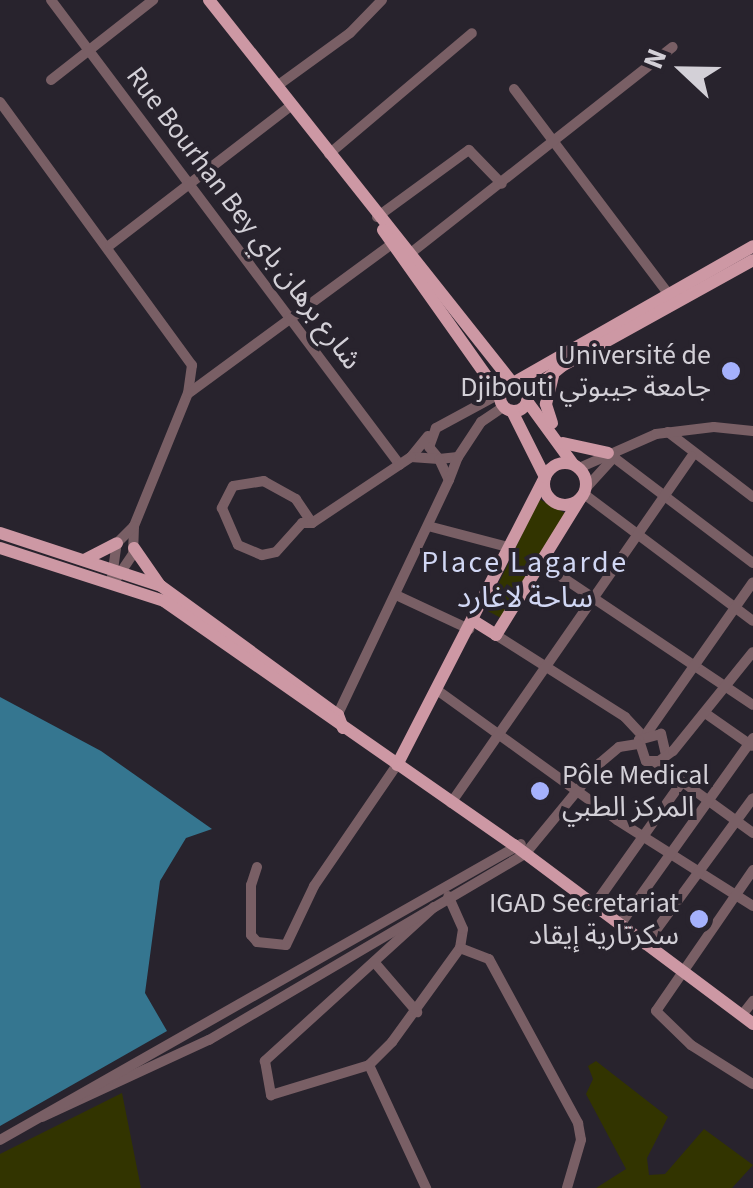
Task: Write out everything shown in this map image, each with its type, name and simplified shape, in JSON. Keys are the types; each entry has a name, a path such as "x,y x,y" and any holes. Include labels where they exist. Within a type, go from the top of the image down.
{"main road":[{"path":"209,0 330,154 405,258 505,404 545,477 554,502 583,493"},
{"path":"505,404 528,398 562,366 753,246"},
{"path":"405,258 558,436 576,466 583,493 496,635 472,625"},
{"path":"505,404 514,382 753,260"},
{"path":"562,366 546,394 558,436 584,452 614,453"},
{"path":"397,765 545,477 553,466 576,466"},
{"path":"0,534 161,586 338,722"},
{"path":"81,561 117,544"},
{"path":"0,548 164,601 451,802 524,847 593,907 748,1020"},
{"path":"134,548 161,586"}],"street":[{"name":"Rue Bourhan Bey شارع برهان باي","path":"50,0 400,464"},
{"path":"51,80 153,0"},
{"path":"277,86 350,33 382,0"},
{"path":"330,154 472,33"},
{"path":"405,258 673,47"},
{"path":"514,89 672,299"},
{"path":"0,102 110,246 192,365 188,393 134,526 117,544 113,584"},
{"path":"110,246 292,106"},
{"path":"378,220 470,150 502,184"},
{"path":"188,393 293,320 394,242"},
{"path":"312,524 296,499 264,480 233,486 222,508 229,536 262,555 288,544 302,523 312,524 412,457 432,431 476,408 505,404"},
{"path":"338,722 458,457 481,422 505,404"},
{"path":"476,408 481,422"},
{"path":"432,431 429,447 449,480"},
{"path":"576,466 668,432 753,431"},
{"path":"668,432 692,456 753,497"},
{"path":"614,453 583,493 753,621"},
{"path":"614,453 663,498 753,563"},
{"path":"451,802 692,456"},
{"path":"412,457 458,457"},
{"path":"117,569 134,548 134,526"},
{"path":"428,526 508,547"},
{"path":"541,562 753,706"},
{"path":"0,1140 433,902 524,847 576,788 638,739 753,582"},
{"path":"396,595 472,625"},
{"path":"496,635 544,665 638,739 642,759 655,762 753,833"},
{"path":"655,762 705,713 753,652"},
{"path":"438,690 502,731 576,788 698,872 753,906"},
{"path":"618,926 752,743 705,713"},
{"path":"638,739 664,737 666,755"},
{"path":"258,868 250,885 251,935 256,942 286,945 314,886 397,765"},
{"path":"593,907 681,783"},
{"path":"645,945 753,798"},
{"path":"753,870 658,1005 658,1017 753,1084"},
{"path":"433,902 375,964 263,1067 267,1090 275,1095 369,1065 417,1012 460,948 462,929 447,894"},
{"path":"460,948 489,958 582,1132 567,1188"},
{"path":"375,964 417,1012"},
{"path":"748,1020 753,1001"},
{"path":"369,1065 426,1188"}],"shaded area":[{"path":"539,499 565,513 501,618 486,610"},
{"path":"596,1061 668,1117 647,1158 649,1175 665,1174 704,1129 753,1165 732,1188 596,1188 626,1169 586,1094 593,1079 588,1066"},
{"path":"122,1093 141,1188 0,1188 0,1154"}],"water":[{"path":"0,697 101,751 212,829 186,838 160,881 145,993 167,1031 0,1126"}],"place":[{"name":"Université de Djibouti جامعة جيبوتي","path":"731,371"},
{"name":"Pôle Medical المركز الطبي","path":"540,791"},
{"name":"IGAD Secretariat سكرتارية إيقاد","path":"699,919"}],"district":[{"name":"Place Lagarde ساحة لاغارد","path":"525,580"}]}
